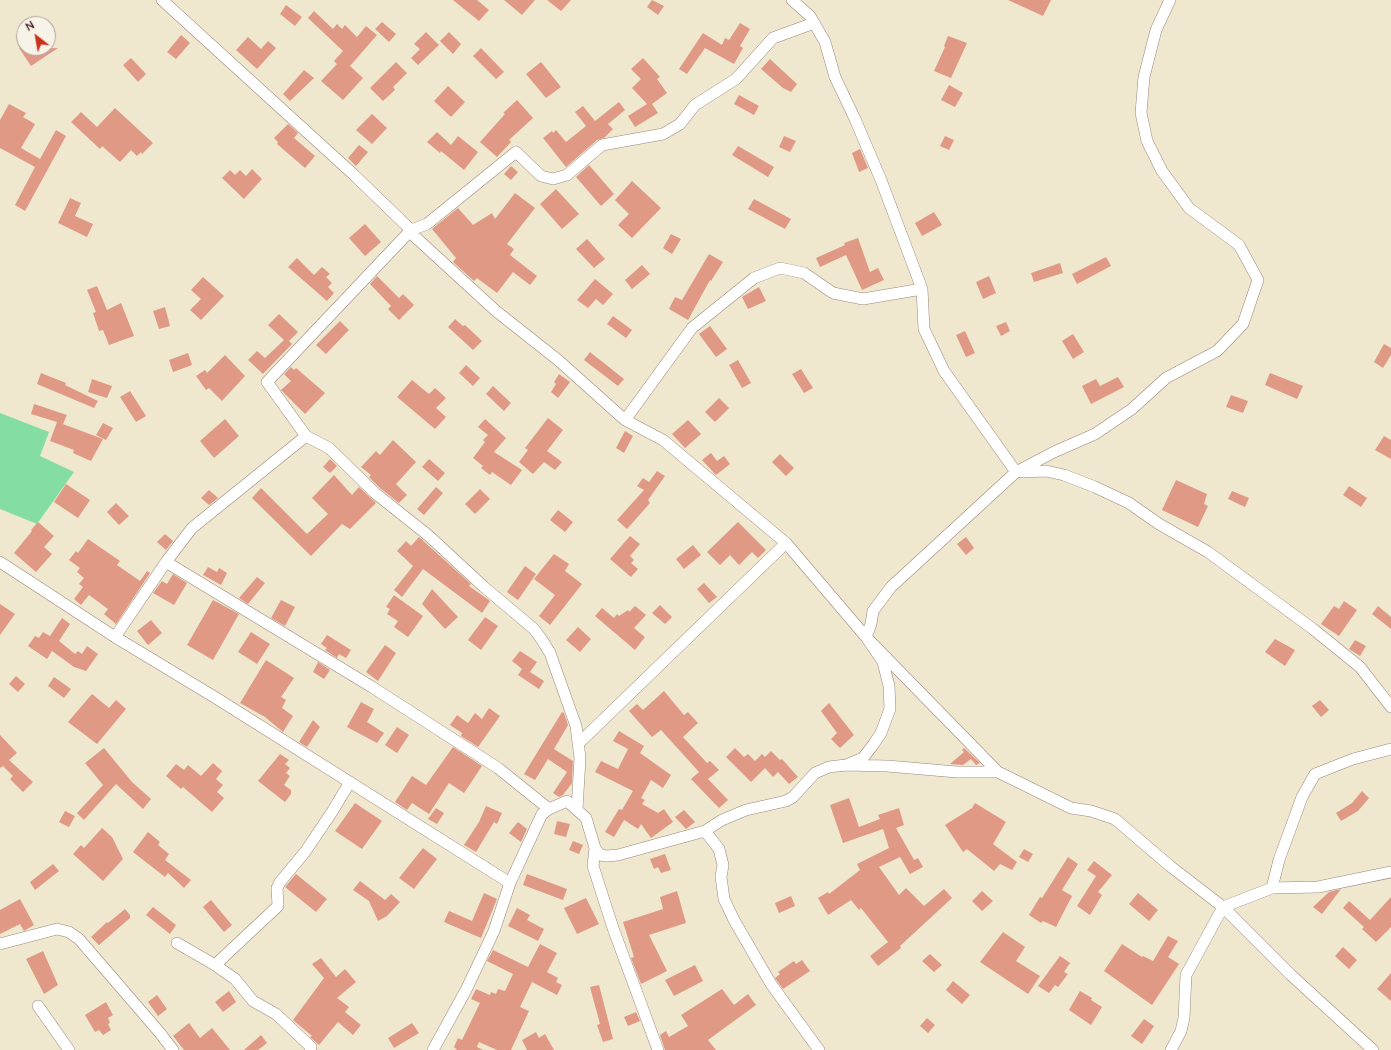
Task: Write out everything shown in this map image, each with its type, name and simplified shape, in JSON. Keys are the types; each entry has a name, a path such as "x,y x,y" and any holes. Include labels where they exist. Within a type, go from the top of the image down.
{"street":[{"path":"162,0 353,174 410,230 413,235 496,311 558,360 625,420 663,440 786,543 866,637 998,772 1071,808 1090,811 1114,819 1170,866 1223,907 1291,975 1373,1050"},
{"path":"792,0 810,16 825,42 835,77 881,180 922,289 924,329 944,371 1016,472"},
{"path":"866,637 871,624 873,611 891,587 1016,472 1054,452 1095,434 1132,409 1166,378 1217,351 1243,324 1258,280 1239,245 1189,208 1162,171 1147,140 1141,113 1144,77 1156,30 1170,0"},
{"path":"577,810 580,758 579,743 571,709 550,653 534,629 484,587 429,536 375,493 329,448 306,436 267,382 410,230 427,224 516,152 542,176 553,179 567,175 602,145 663,134 680,124 695,105 736,79 773,38 814,23"},
{"path":"625,420 692,328 754,278 780,268 804,273 833,293 863,299 922,289"},
{"path":"115,637 166,562 192,528 306,436"},
{"path":"1016,472 1046,470 1095,487 1129,503 1159,524 1208,552 1313,629 1360,667 1391,707"},
{"path":"579,743 786,543"},
{"path":"0,562 115,637 350,782 510,884"},
{"path":"166,562 372,687 498,768 549,808"},
{"path":"846,765 862,758 873,745 881,733 890,709 889,686 883,662 866,637"},
{"path":"1272,888 1279,860 1302,797 1314,774 1353,759 1391,749"},
{"path":"433,1050 466,990 494,931 510,884 533,831 542,814 549,808 567,801 586,818 595,848 600,855 618,855 705,832 722,820 746,810 786,801 793,797 815,773 829,767 846,765 887,766 957,772 998,772"},
{"path":"215,965 278,906 277,888 280,882 305,852 350,782"},
{"path":"705,832 719,849 723,866 721,877 724,899 734,920 754,958 819,1050"},
{"path":"595,848 593,866 613,928 658,1050"},
{"path":"1171,1050 1181,1031 1184,1018 1186,975 1223,907 1272,888 1318,887 1391,872"},
{"path":"0,944 58,929 69,932 79,939 173,1050"},
{"path":"177,943 215,965 234,979 253,1001 276,1014 312,1049"},
{"path":"38,1006 69,1050"}],"green space":[{"path":"0,413 49,432 40,456 74,472 37,524 0,509"}],"building":[{"path":"453,0 477,0 489,10 479,21"},
{"path":"504,0 535,0 522,15"},
{"path":"547,0 571,0 561,11"},
{"path":"652,0 664,6 658,15 647,7"},
{"path":"1008,0 1051,0 1043,16"},
{"path":"286,5 302,17 295,26 280,14"},
{"path":"314,11 333,29 337,24 342,29 345,25 357,37 366,26 377,35 350,66 363,78 343,100 321,81 337,64 334,61 343,51 308,18"},
{"path":"382,22 396,34 389,42 375,29"},
{"path":"740,23 750,29 740,46 743,48 734,64 705,48 687,74 679,69 703,33 722,45 725,38 729,40"},
{"path":"426,32 439,45 418,65 411,58 420,49 414,44"},
{"path":"449,32 461,44 453,54 440,41"},
{"path":"181,35 190,43 176,59 167,52"},
{"path":"948,36 967,43 951,78 934,71 945,47 944,46"},
{"path":"248,37 261,49 268,41 276,48 257,69 236,50"},
{"path":"481,48 504,72 496,79 473,56"},
{"path":"24,56 46,56 31,66"},
{"path":"131,58 146,74 138,82 123,65"},
{"path":"643,58 660,77 657,79 667,93 652,104 658,113 635,127 628,116 647,104 632,88 641,79 631,69"},
{"path":"770,59 797,84 791,92 783,88 761,69"},
{"path":"396,62 407,73 393,87 395,90 383,101 370,88"},
{"path":"541,62 561,87 546,98 526,74"},
{"path":"304,70 314,78 290,101 283,94"},
{"path":"949,85 963,93 955,107 941,100"},
{"path":"448,86 465,102 451,117 434,101"},
{"path":"739,95 759,106 754,115 734,104"},
{"path":"517,100 533,118 509,140 511,142 497,157 480,142 505,114 503,113"},
{"path":"619,102 625,110 608,124 613,129 604,138 597,140 566,167 543,138 552,131 553,133 556,130 566,142 586,126 575,112 583,106 595,121"},
{"path":"9,104 26,113 23,117 35,124 21,148 40,159 56,130 66,136 25,211 15,205 35,167 0,148 0,120"},
{"path":"115,108 153,143 142,154 141,152 137,156 131,150 120,162 102,146 100,149 71,122 81,112 97,127"},
{"path":"372,114 387,128 372,144 356,130"},
{"path":"288,124 298,133 294,138 315,156 305,168 277,144 278,142 274,138"},
{"path":"437,132 451,145 458,136 478,152 464,170 441,151 440,153 427,142"},
{"path":"784,136 796,141 790,152 779,147"},
{"path":"945,136 954,140 949,150 940,146"},
{"path":"359,145 368,152 356,166 348,158"},
{"path":"738,146 774,167 768,177 732,155"},
{"path":"860,149 868,168 859,172 852,153"},
{"path":"589,165 614,194 601,206 576,177"},
{"path":"511,166 518,172 511,180 504,174"},
{"path":"252,169 262,179 244,199 222,178 230,170 235,175 240,170 246,176"},
{"path":"632,181 661,208 632,238 618,225 629,214 615,200"},
{"path":"556,189 579,214 562,229 540,204"},
{"path":"515,193 535,208 507,244 514,249 510,255 537,276 530,285 513,272 497,293 477,278 474,281 453,262 456,258 432,229 458,208 473,225 492,213 495,219"},
{"path":"70,198 81,203 75,216 93,224 87,237 58,223"},
{"path":"754,199 791,219 785,229 748,209"},
{"path":"934,212 942,225 922,236 915,223"},
{"path":"365,224 381,242 365,256 349,238"},
{"path":"671,234 681,239 672,254 663,248"},
{"path":"858,238 870,272 878,268 884,280 862,290 846,255 820,267 816,258 845,245 844,243"},
{"path":"587,239 605,259 594,268 576,249"},
{"path":"709,254 723,262 711,281 710,280 688,320 669,309 675,297 682,300"},
{"path":"1106,257 1111,266 1077,284 1072,274"},
{"path":"297,258 314,275 322,267 330,274 326,277 332,283 328,287 334,293 327,301 288,267"},
{"path":"1060,263 1063,273 1034,282 1031,273"},
{"path":"642,265 650,274 632,289 625,280"},
{"path":"377,276 399,298 403,294 414,305 399,320 388,309 391,306 370,284"},
{"path":"989,276 996,293 983,299 976,282"},
{"path":"203,277 224,296 201,320 190,310 201,299 191,290"},
{"path":"595,279 613,294 603,305 596,299 588,308 577,300"},
{"path":"97,286 107,310 121,303 134,336 109,345 103,330 99,331 93,313 96,312 87,290"},
{"path":"759,287 766,301 748,309 742,297"},
{"path":"165,307 170,326 159,329 153,311"},
{"path":"279,314 298,332 289,341 292,344 263,374 248,360 257,351 265,358 284,340 268,325"},
{"path":"613,316 632,330 626,338 607,324"},
{"path":"455,319 463,326 465,325 482,341 473,350 448,327"},
{"path":"340,321 349,330 326,354 316,345"},
{"path":"1006,322 1010,331 1001,336 996,326"},
{"path":"710,326 727,349 716,357 699,334"},
{"path":"965,331 975,353 966,357 956,335"},
{"path":"1073,334 1084,352 1073,359 1062,341"},
{"path":"1384,344 1391,348 1391,355 1383,368 1374,362"},
{"path":"590,352 624,379 618,386 584,360"},
{"path":"188,353 192,365 173,372 169,360"},
{"path":"225,355 245,376 222,401 209,388 206,390 196,376 205,370 207,373"},
{"path":"738,360 751,383 742,388 729,365"},
{"path":"466,365 480,378 473,386 459,373"},
{"path":"291,367 294,370 296,368 325,393 305,414 281,390 291,381 284,374"},
{"path":"801,369 813,388 804,393 792,374"},
{"path":"41,373 66,383 65,385 98,401 94,408 37,384"},
{"path":"1270,373 1303,386 1297,399 1265,385"},
{"path":"559,374 570,382 558,398 551,392 556,384 554,382"},
{"path":"1118,377 1124,387 1091,404 1082,386 1096,379 1100,386"},
{"path":"92,379 112,386 107,398 88,392"},
{"path":"412,380 429,394 435,388 446,398 436,408 446,417 435,429 397,397"},
{"path":"493,386 511,403 504,411 486,394"},
{"path":"130,391 146,416 136,422 120,397"},
{"path":"1231,395 1248,401 1243,413 1226,407"},
{"path":"719,398 729,408 715,422 705,412"},
{"path":"34,404 67,415 63,424 60,423 103,439 91,461 73,453 74,450 50,441 57,422 31,414"},
{"path":"548,418 563,430 547,451 562,462 555,470 544,462 533,474 519,462 528,450 525,448"},
{"path":"225,419 239,436 214,458 200,441"},
{"path":"485,419 506,438 494,452 522,470 511,485 492,472 490,475 481,468 483,466 473,458 485,442 483,440 488,435 478,427"},
{"path":"688,420 701,434 685,448 672,434"},
{"path":"103,423 113,428 106,440 96,435"},
{"path":"625,431 633,436 624,453 616,448"},
{"path":"1384,436 1391,440 1391,459 1375,450"},
{"path":"393,440 416,462 396,484 407,495 399,503 380,488 369,477 371,475 361,467 376,451 380,455"},
{"path":"711,453 717,461 724,456 730,464 716,475 702,460"},
{"path":"780,454 794,468 786,476 772,462"},
{"path":"330,459 337,466 330,473 323,467"},
{"path":"429,459 445,473 438,481 422,467"},
{"path":"657,471 665,476 648,500 650,503 627,529 617,520 644,490 637,486 643,478 649,482"},
{"path":"334,475 352,495 359,487 376,503 350,529 342,524 311,556 252,498 261,488 307,534 328,514 312,498"},
{"path":"1176,480 1207,494 1204,504 1208,506 1198,527 1162,510"},
{"path":"66,484 90,500 78,518 54,502"},
{"path":"1349,486 1367,498 1361,507 1343,495"},
{"path":"436,487 443,493 424,515 417,509"},
{"path":"480,489 490,499 475,514 465,504"},
{"path":"209,490 218,498 209,505 201,498"},
{"path":"1232,491 1249,498 1245,507 1228,499"},
{"path":"116,503 129,516 119,525 107,512"},
{"path":"558,510 573,522 565,532 550,520"},
{"path":"38,522 54,536 44,547 52,554 36,572 14,553"},
{"path":"738,522 766,550 758,558 752,552 739,565 730,555 720,565 707,552"},
{"path":"165,534 173,541 166,550 157,542"},
{"path":"630,536 640,544 630,556 634,560 631,563 638,569 631,577 610,559"},
{"path":"419,537 471,584 469,586 490,601 482,613 423,569 402,597 394,590 413,566 397,551 406,541 411,546"},
{"path":"966,537 974,548 966,555 957,544"},
{"path":"88,539 120,561 117,565 140,581 147,571 150,573 116,624 104,614 108,609 89,595 81,605 74,599 83,587 79,584 84,578 77,572 80,568 69,560 76,551 78,553"},
{"path":"693,545 701,555 684,569 676,559"},
{"path":"554,554 569,564 565,571 582,584 550,625 539,616 555,595 534,579"},
{"path":"525,566 536,574 518,600 507,592"},
{"path":"208,567 217,572 219,568 227,573 221,585 203,575"},
{"path":"173,574 187,583 174,605 153,593 162,581 167,584"},
{"path":"257,577 265,583 248,604 239,598"},
{"path":"704,583 717,597 709,603 697,589"},
{"path":"432,589 458,617 445,629 422,604"},
{"path":"394,595 423,616 408,637 394,627 398,621 387,614 390,609 386,607"},
{"path":"213,600 239,614 213,660 187,645"},
{"path":"281,600 295,607 285,626 271,618"},
{"path":"1344,601 1357,610 1339,636 1321,624 1334,606 1339,609"},
{"path":"0,604 15,614 0,635"},
{"path":"660,605 672,617 665,624 652,613"},
{"path":"635,606 646,615 634,628 645,637 635,650 595,616 602,608 614,618 617,614 619,616 628,610 629,612"},
{"path":"1378,606 1391,617 1391,629 1372,614"},
{"path":"485,617 498,626 481,650 468,640"},
{"path":"62,618 70,624 59,641 75,654 78,651 82,654 87,646 98,654 86,671 74,667 52,651 47,659 28,646 35,636 39,638 43,632 50,636"},
{"path":"151,620 162,633 148,645 137,631"},
{"path":"578,627 591,639 580,652 566,640"},
{"path":"251,632 270,644 257,664 238,652"},
{"path":"327,635 351,650 346,658 339,654 337,658 325,650 327,648 321,644"},
{"path":"1275,639 1295,650 1285,666 1265,652"},
{"path":"1355,640 1366,646 1360,656 1349,649"},
{"path":"385,645 396,653 378,681 366,672"},
{"path":"520,651 537,662 530,672 544,681 539,689 518,675 522,669 512,661"},
{"path":"266,660 294,678 281,697 286,700 282,708 293,716 283,732 265,717 240,703"},
{"path":"318,662 330,670 324,679 313,672"},
{"path":"16,676 25,684 18,692 9,684"},
{"path":"54,677 71,689 64,698 48,686"},
{"path":"664,691 684,715 688,712 698,723 683,737 707,763 710,761 719,770 708,779 728,800 719,808 691,779 699,772 661,730 652,737 629,711 637,704 643,710"},
{"path":"92,694 109,708 116,700 126,709 97,744 68,722"},
{"path":"1320,700 1329,710 1321,717 1312,706"},
{"path":"361,702 374,709 367,722 384,733 377,743 347,727"},
{"path":"829,703 854,735 840,748 831,739 837,733 821,711"},
{"path":"489,708 500,716 478,747 461,736 462,733 450,725 457,715 468,723 475,713 482,719"},
{"path":"562,712 564,713 568,725 554,749 573,761 572,783 563,795 559,797 553,793 567,772 548,759 535,780 524,774"},
{"path":"313,720 320,727 307,747 299,742"},
{"path":"397,727 409,735 397,753 385,745"},
{"path":"619,731 644,746 640,753 671,775 663,788 651,780 641,798 645,800 642,804 658,813 664,809 673,822 651,838 641,824 638,829 624,820 614,837 605,832 619,809 622,810 633,791 595,772 601,761 618,769 628,749 613,741"},
{"path":"0,735 17,753 9,760 33,782 23,792 10,779 13,776 3,766 0,768"},
{"path":"453,747 482,766 464,793 449,783 429,814 412,803 407,810 395,802 412,776 426,785"},
{"path":"104,748 132,782 151,799 143,809 116,784 84,820 77,813 103,785 85,763"},
{"path":"735,748 744,757 748,754 755,761 762,754 765,757 771,751 780,760 782,759 798,777 789,784 778,772 773,777 765,768 751,782 726,757"},
{"path":"964,748 980,763 976,765 971,759 963,765 950,764 964,752 962,750"},
{"path":"280,754 289,760 285,764 290,768 286,773 290,776 284,785 291,790 291,794 285,802 258,781"},
{"path":"213,763 222,771 216,779 223,785 217,792 224,798 212,812 183,787 181,789 166,776 176,764 184,770 188,765 201,776"},
{"path":"1362,791 1369,798 1358,811 1341,821 1336,813 1352,803"},
{"path":"849,798 859,827 880,819 878,815 899,808 904,825 896,828 914,860 918,858 923,867 910,874 900,857 879,867 899,895 906,888 924,906 944,889 952,898 900,946 901,948 878,966 870,956 888,942 861,908 859,910 851,900 828,915 818,898 828,892 829,894 860,870 857,864 889,848 883,829 843,843 830,805"},
{"path":"355,803 382,821 362,849 335,831"},
{"path":"975,803 1006,822 993,844 1017,862 1012,870 1000,864 994,871 967,849 963,852 945,825 972,808"},
{"path":"486,806 502,813 497,824 494,822 476,852 464,845 479,822"},
{"path":"436,808 444,813 437,824 428,819"},
{"path":"684,810 695,822 686,829 675,817"},
{"path":"65,811 75,816 69,827 59,822"},
{"path":"557,821 570,824 566,837 554,834"},
{"path":"518,822 527,829 521,842 509,833"},
{"path":"102,828 112,837 123,859 103,881 73,854 81,845 84,848"},
{"path":"148,832 160,842 158,845 169,854 165,860 191,880 184,888 168,873 165,877 133,852"},
{"path":"573,841 583,845 579,854 569,850"},
{"path":"423,848 437,859 414,889 399,878"},
{"path":"1024,849 1033,854 1028,862 1019,857"},
{"path":"665,854 671,870 661,873 658,867 654,869 650,859"},
{"path":"1068,857 1078,864 1062,890 1072,896 1056,927 1043,921 1041,923 1029,915 1040,897 1042,898"},
{"path":"1094,861 1112,875 1098,892 1102,895 1090,915 1077,906 1096,876 1087,870"},
{"path":"53,864 59,871 35,890 30,882"},
{"path":"296,874 327,899 316,912 285,887"},
{"path":"527,874 567,889 563,900 523,885"},
{"path":"360,881 385,900 391,894 400,902 387,916 378,921 369,901 353,890"},
{"path":"1341,889 1322,914 1313,907 1329,892"},
{"path":"677,891 686,923 649,935 667,971 641,984 631,958 634,957 623,922 663,909 660,897"},
{"path":"982,891 993,901 982,911 972,901"},
{"path":"484,893 497,899 481,938 444,922 449,911 472,921"},
{"path":"1138,893 1158,910 1149,921 1129,904"},
{"path":"791,896 795,906 779,913 775,903"},
{"path":"1391,897 1391,927 1376,942 1362,929 1364,927 1343,908 1349,901 1370,920"},
{"path":"586,898 599,924 577,934 564,908"},
{"path":"20,899 34,925 24,931 20,924 0,934 0,910"},
{"path":"211,900 232,925 224,932 203,907"},
{"path":"153,907 176,925 170,934 146,915"},
{"path":"517,908 530,915 527,920 544,929 538,941 508,926"},
{"path":"125,909 130,915 130,918 99,945 91,937 107,922 108,923"},
{"path":"1003,932 1025,947 1016,961 1040,976 1028,994 980,962"},
{"path":"1168,936 1178,941 1168,957 1179,964 1152,1005 1104,971 1122,944 1142,957 1143,956 1153,961"},
{"path":"540,944 557,953 547,972 558,978 556,982 562,985 557,995 532,982 520,1007 529,1011 511,1050 497,1050 479,1042 477,1047 483,1050 457,1050 454,1047 458,1038 462,1040 480,1003 471,999 476,989 490,995 491,992 496,994 498,989 505,991 513,974 487,961 493,950 528,967"},
{"path":"1343,947 1357,960 1349,969 1335,956"},
{"path":"43,951 58,985 44,994 26,959"},
{"path":"930,954 942,965 934,972 922,961"},
{"path":"1060,956 1070,963 1064,972 1068,974 1058,987 1055,985 1049,993 1038,986"},
{"path":"321,958 336,977 345,969 356,982 337,998 349,1007 345,1012 361,1025 353,1035 338,1022 319,1045 310,1037 312,1036 293,1020 324,978 312,964"},
{"path":"802,960 810,971 783,989 775,978 780,974 778,972 794,961 796,964"},
{"path":"695,965 703,981 674,996 665,980"},
{"path":"1391,973 1391,1001 1377,989"},
{"path":"953,981 970,995 962,1004 946,990"},
{"path":"599,985 613,1039 603,1042 597,1025 600,1024 590,987"},
{"path":"722,989 734,1005 748,994 756,1005 708,1040 716,1050 665,1050 660,1035 666,1031 669,1037 688,1026 681,1015"},
{"path":"229,991 236,1002 223,1012 215,1002"},
{"path":"1080,991 1092,998 1091,1000 1102,1007 1091,1025 1069,1010"},
{"path":"157,995 167,1009 158,1016 148,1002"},
{"path":"106,1002 113,1015 108,1018 110,1023 108,1024 111,1030 103,1035 99,1030 95,1032 85,1015"},
{"path":"636,1012 640,1021 628,1026 624,1017"},
{"path":"927,1018 935,1025 928,1033 920,1026"},
{"path":"1144,1019 1154,1026 1142,1044 1131,1036"},
{"path":"189,1023 200,1038 212,1028 230,1050 184,1050 173,1036"},
{"path":"412,1023 419,1033 394,1048 388,1038"},
{"path":"536,1032 539,1038 545,1034 554,1050 527,1050 522,1040"},
{"path":"261,1035 267,1043 258,1050 244,1050"}]}
